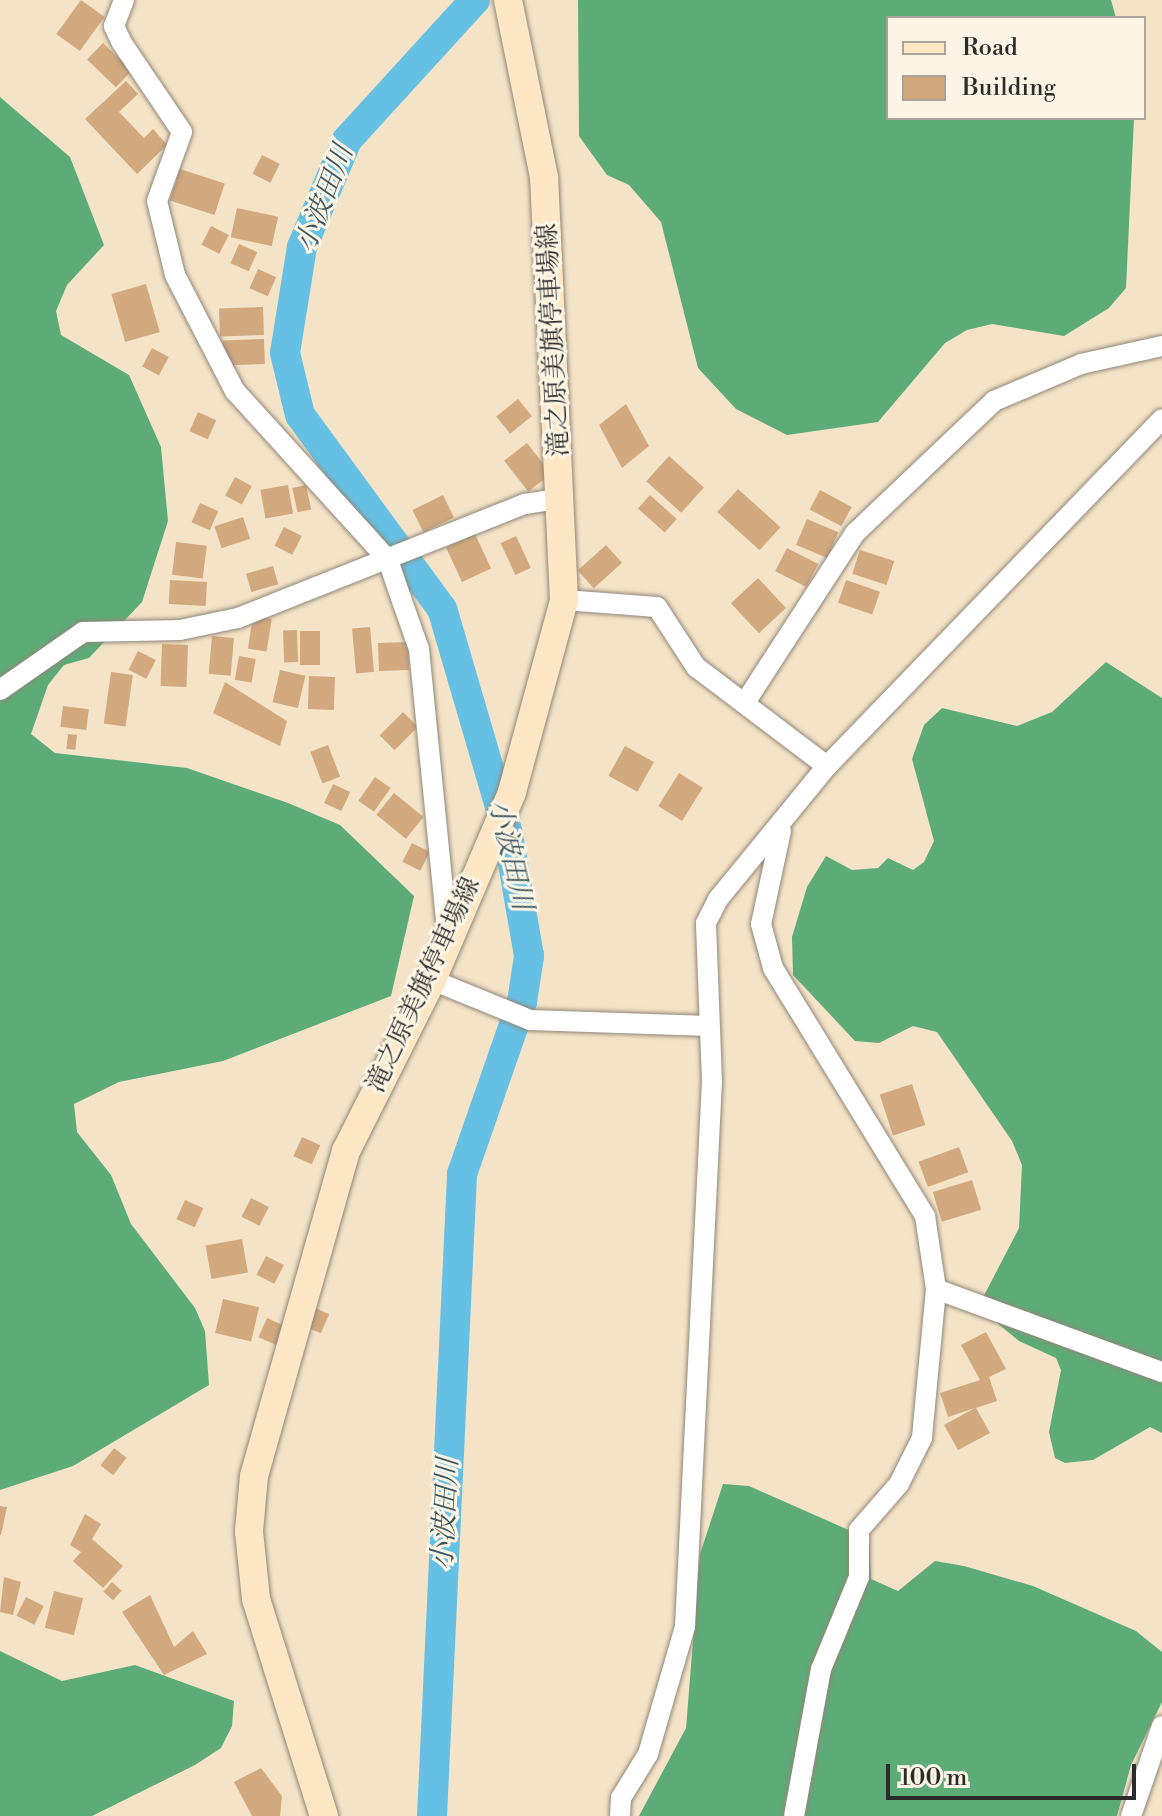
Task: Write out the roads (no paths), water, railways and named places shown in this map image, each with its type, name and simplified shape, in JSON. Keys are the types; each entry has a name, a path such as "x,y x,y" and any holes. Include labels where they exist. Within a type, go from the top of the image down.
{"main road":[{"name":"滝之原美旗停車場線","path":"324,1816 256,1599 249,1531 254,1476 346,1151 432,980 512,792 564,600 563,498 544,177 508,0"}],"street":[{"path":"124,0 116,11 118,34 182,132 157,201 160,232 181,288 235,391 391,559 419,649 448,940"},
{"path":"746,701 855,533 967,424 1022,386 1162,346"},
{"path":"620,1816 621,1798 648,1754 685,1627 709,1026 706,923 719,898 782,827 827,766 1162,419"},
{"path":"0,690 83,632 180,630 238,618 525,504 563,498"},
{"path":"564,600 657,607 696,667 746,701 827,766"},
{"path":"782,827 761,924 773,968 918,1203 936,1289 922,1438 899,1484 859,1530 859,1577 821,1669 794,1816"},
{"path":"432,980 506,1013 530,1020 709,1026"},
{"path":"936,1289 1162,1372"},
{"path":"1131,1816 1162,1726"}],"waterway":[{"name":"小波田川","path":"432,1816 462,1174 522,1002 529,956 508,834 442,609 300,415 285,353 302,247 347,140 475,0"}]}
